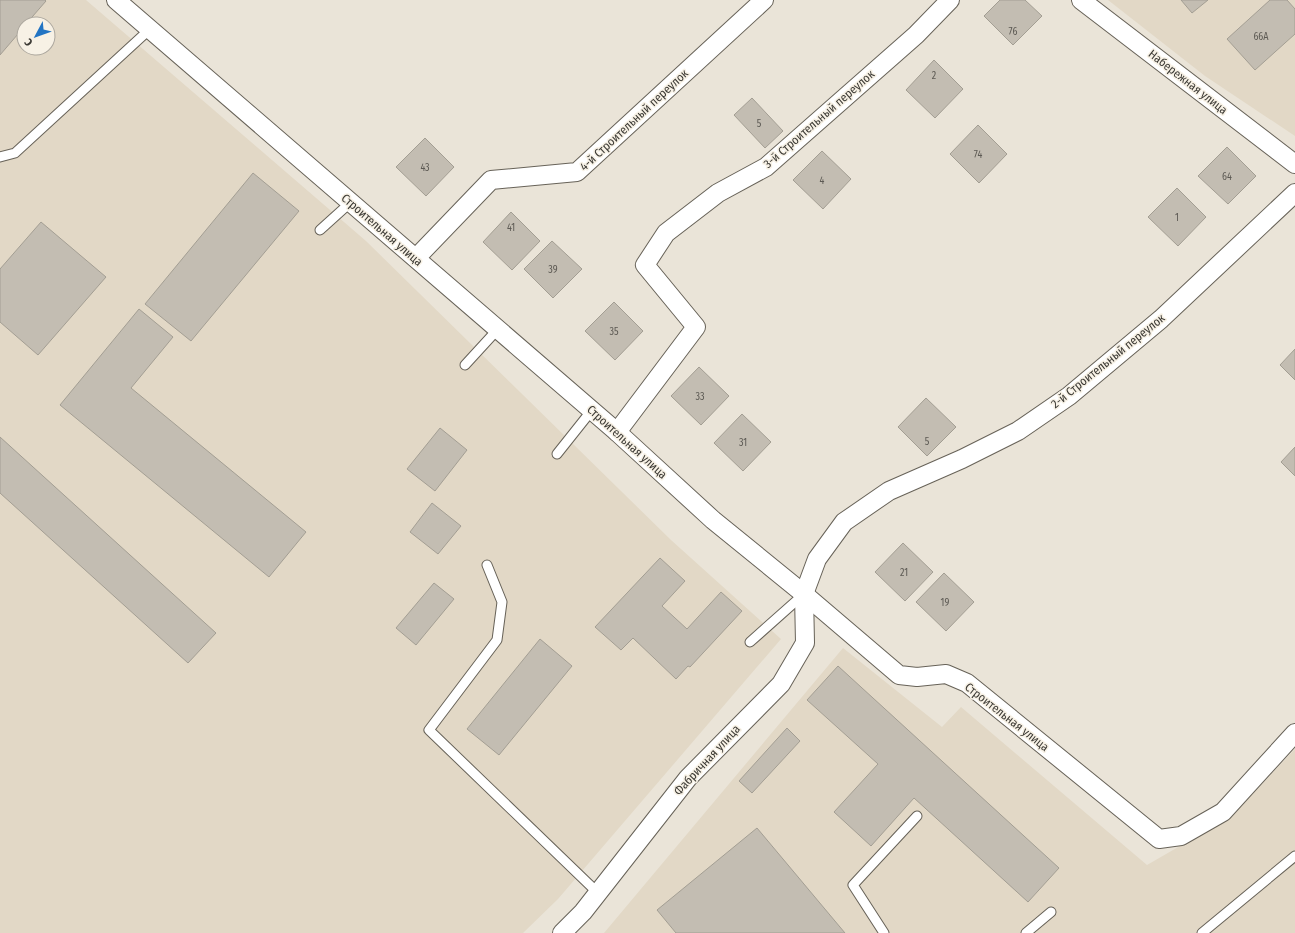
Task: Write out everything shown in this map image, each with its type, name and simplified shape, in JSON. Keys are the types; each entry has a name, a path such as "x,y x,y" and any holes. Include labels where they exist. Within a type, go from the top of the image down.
{"street":[{"name":"Строительная улица","path":"116,0 592,410 712,520 804,594 899,675 917,677 946,674 967,683 1159,839 1181,836 1223,812 1295,733"},
{"name":"4-й Строительный переулок","path":"416,258 491,180 577,172 764,0"},
{"name":"3-й Строительный переулок","path":"617,432 696,328 645,265 666,233 718,194 766,167 916,36 950,0"},
{"name":"Набережная улица","path":"1081,0 1295,164"},
{"name":"2-й Строительный переулок","path":"804,594 817,560 844,522 889,490 962,459 1018,431 1069,396 1161,319 1295,193"},
{"name":"Фабричная улица","path":"562,933 584,912 688,778 781,684 804,643 804,594"}],"lane":[{"path":"0,157 15,153 150,29"},
{"path":"320,230 351,202"},
{"path":"465,366 498,329"},
{"path":"556,454 592,410"},
{"path":"487,565 502,602 497,640 429,730 598,893"},
{"path":"750,642 804,594"},
{"path":"884,933 853,885 917,816"},
{"path":"1202,933 1295,856"},
{"path":"1026,933 1051,912"}],"shaded area":[{"path":"0,0 86,0 366,241 671,540 781,639 558,899 523,933 0,933"},
{"path":"1108,0 1295,0 1295,136 1205,76"},
{"path":"843,648 942,727 961,707 1147,865 1232,816 1295,749 1295,933 604,933"}],"building":[{"path":"0,0 45,0 46,1 33,16 16,16 16,36 0,55"},
{"path":"1000,0 1025,0 1042,16 1013,45 984,16"},
{"path":"1181,0 1208,0 1192,13"},
{"path":"1270,0 1287,0 1295,9 1295,34 1255,70 1227,39"},
{"path":"934,60 963,89 935,118 906,90"},
{"path":"752,98 783,131 765,148 734,115"},
{"path":"978,125 1007,154 979,183 950,154"},
{"path":"425,138 454,167 426,196 396,167"},
{"path":"1227,147 1256,176 1228,204 1198,176"},
{"path":"822,151 851,179 823,209 793,180"},
{"path":"253,173 299,211 191,341 145,304"},
{"path":"1177,188 1206,217 1178,246 1148,217"},
{"path":"511,212 540,241 512,270 483,242"},
{"path":"41,222 106,277 38,355 0,322 0,269"},
{"path":"552,241 582,269 553,298 524,269"},
{"path":"614,302 643,331 615,360 585,331"},
{"path":"139,309 173,337 131,388 306,532 269,577 60,405"},
{"path":"1295,349 1295,380 1280,365"},
{"path":"699,367 729,396 701,425 671,396"},
{"path":"926,398 956,427 927,456 898,427"},
{"path":"742,414 771,442 743,471 714,443"},
{"path":"440,428 467,450 435,491 407,469"},
{"path":"0,437 216,633 188,663 0,493"},
{"path":"1295,447 1295,476 1281,462"},
{"path":"432,503 461,526 438,554 410,532"},
{"path":"903,543 933,572 905,601 875,572"},
{"path":"660,558 685,581 662,606 687,629 721,592 742,611 690,667 688,666 676,679 633,638 621,650 595,627"},
{"path":"944,573 974,602 946,631 916,602"},
{"path":"434,583 454,599 416,645 396,628"},
{"path":"540,639 572,666 499,755 467,729"},
{"path":"838,666 1059,868 1028,902 914,798 871,846 834,812 878,764 807,700"},
{"path":"787,728 800,741 752,793 739,781"},
{"path":"757,828 845,933 676,933 657,910"}]}
